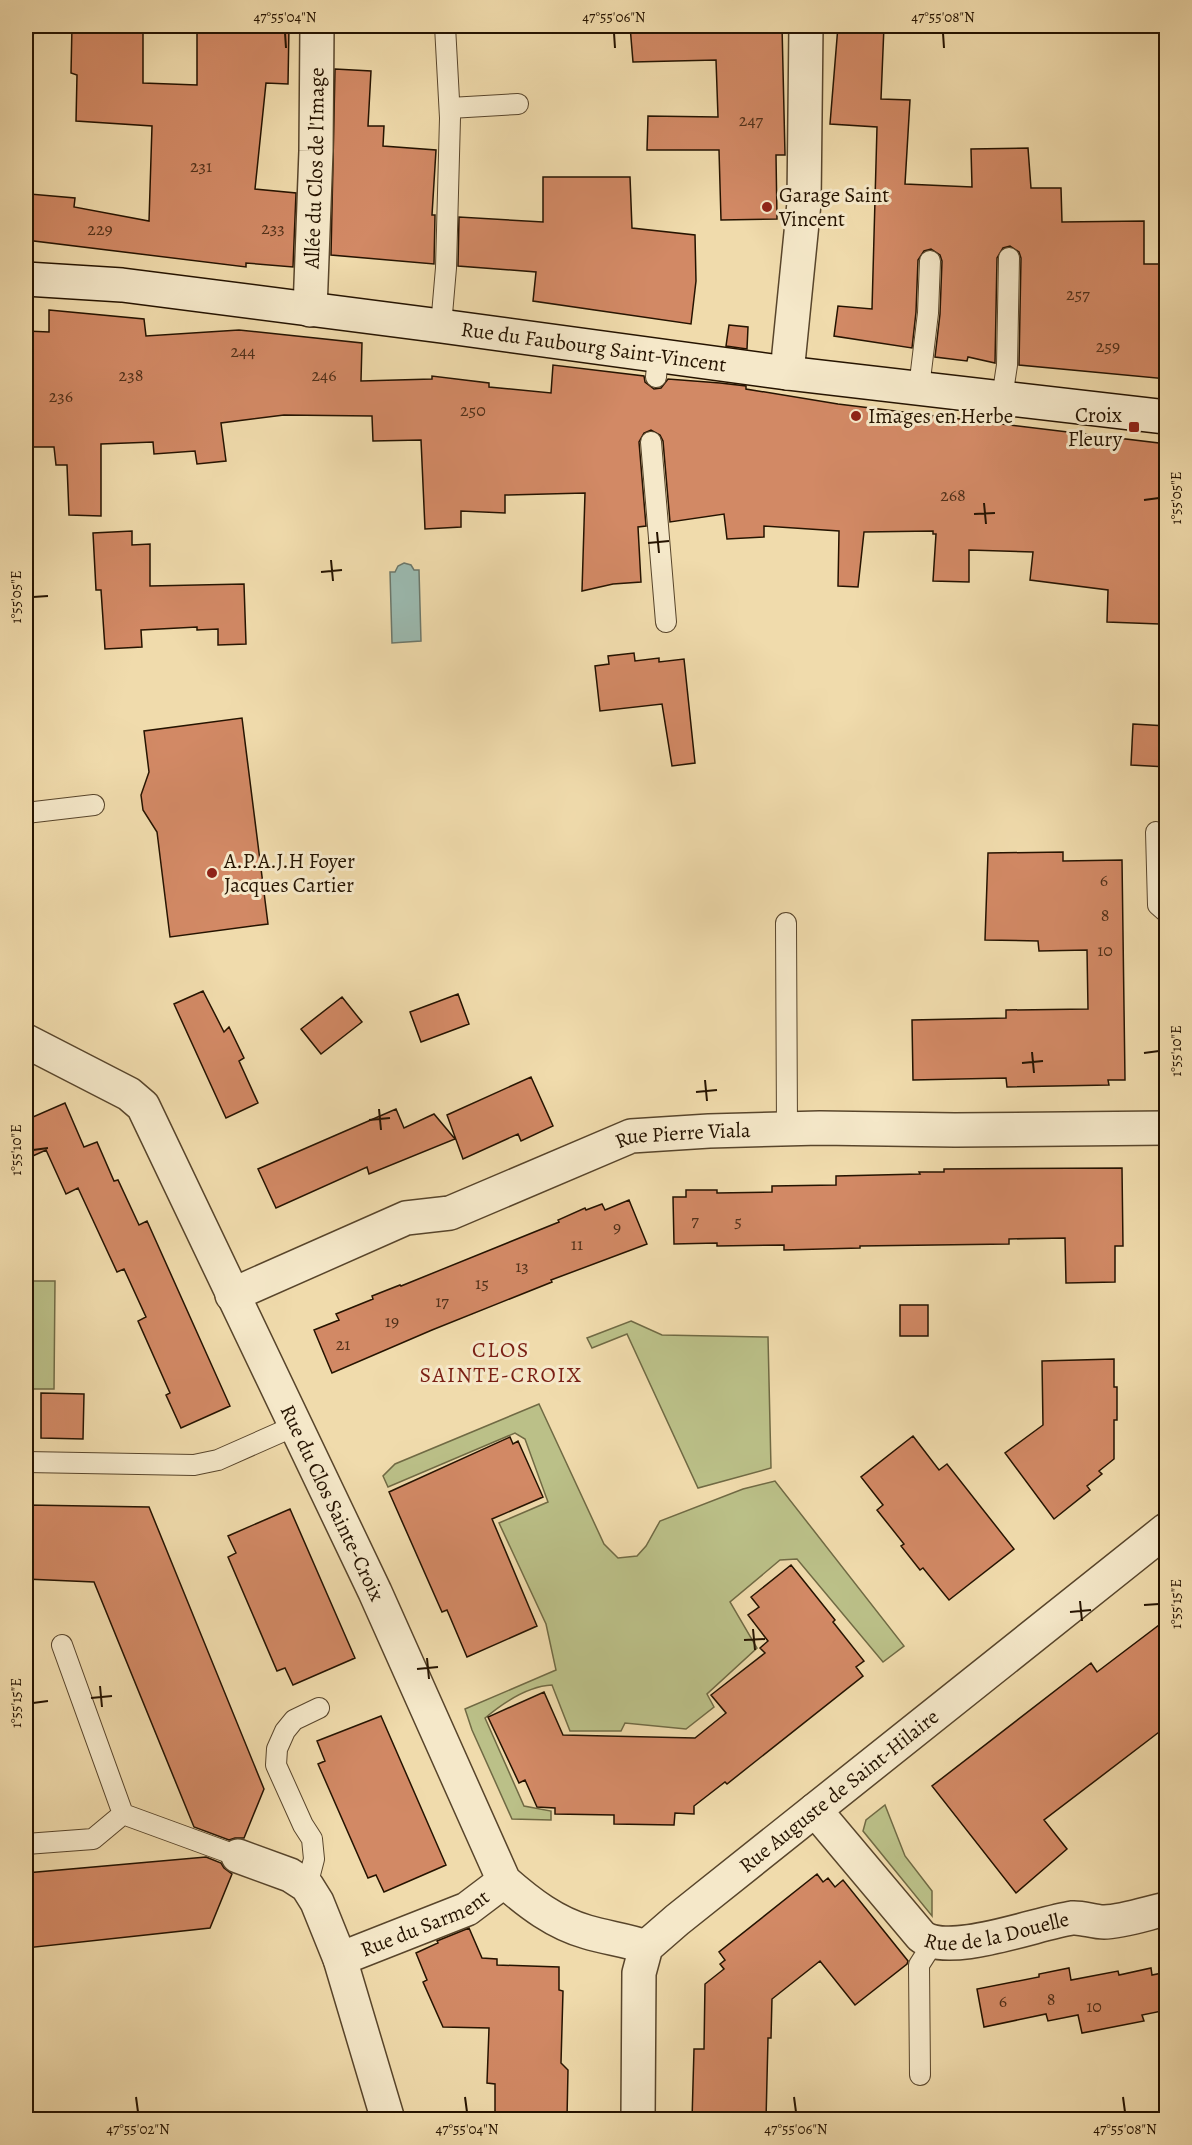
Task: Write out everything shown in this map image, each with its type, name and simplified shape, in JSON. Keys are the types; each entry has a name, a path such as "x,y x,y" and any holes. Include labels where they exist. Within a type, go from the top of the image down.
{"street":[{"name":"Allée du Clos de l'Image","path":"310,310 316,152 317,26"},
{"path":"787,373 804,203 806,26"},
{"name":"Rue du Faubourg Saint-Vincent","path":"26,279 122,285 441,326 657,367 787,373 1165,418"},
{"name":"Rue du Clos Sainte-Croix","path":"26,1041 129,1094 142,1106 297,1425 375,1592 504,1881 530,1903 571,1927 646,1947"},
{"name":"Rue Pierre Viala","path":"232,1295 406,1218 450,1213 631,1136 787,1129 1167,1128"},
{"name":"Rue Auguste de Saint-Hilaire","path":"646,1947 1167,1530"},
{"name":"Rue de la Douelle","path":"815,1810 921,1936 933,1943 963,1943 1072,1918 1103,1922 1167,1909"},
{"path":"238,1856 290,1875 307,1886"},
{"name":"Rue du Sarment","path":"340,1959 467,1909 504,1881"},
{"name":"Rue du Sarment","path":"307,1886 317,1902 340,1959 388,2120"},
{"path":"638,2120 639,1974 646,1947"}],"lane":[{"path":"441,326 446,267 450,108 445,26"},
{"path":"450,108 518,104"},
{"path":"1002,398 1007,365 1009,258"},
{"path":"920,388 928,313 930,261"},
{"path":"651,442 666,622"},
{"path":"26,813 94,805"},
{"path":"1156,832 1158,905 1167,912"},
{"path":"786,923 787,1129"},
{"path":"26,1462 194,1465 219,1460 297,1425"},
{"path":"62,1645 123,1815"},
{"path":"307,1886 314,1859 312,1839 303,1825 276,1765 277,1749 285,1731 294,1720 319,1708"},
{"path":"26,1844 93,1839 123,1815"},
{"path":"123,1815 238,1856"},
{"path":"920,2075 919,1965 933,1943"}],"green space":[{"path":"26,1281 55,1281 54,1389 26,1389"},
{"path":"631,1321 662,1335 768,1337 771,1468 698,1488 627,1334 592,1348 587,1338"},
{"path":"539,1404 604,1544 618,1558 637,1556 646,1546 660,1521 743,1489 775,1481 904,1646 883,1662 797,1559 780,1560 730,1602 757,1648 707,1694 714,1707 686,1729 625,1723 621,1731 570,1731 552,1685 525,1692 485,1718 524,1806 551,1811 551,1820 512,1819 472,1730 465,1709 556,1670 546,1624 499,1523 548,1502 525,1439 515,1433 388,1487 383,1476 395,1464"},
{"path":"885,1805 905,1856 932,1891 932,1916 863,1831 866,1820"}],"water":[{"path":"404,563 411,565 414,570 419,570 421,641 392,643 390,572 395,572 398,566"}],"building":[{"path":"72,26 143,26 143,83 197,85 197,26 289,26 288,84 266,83 255,189 296,193 293,267 246,263 246,267 26,240 30,194 75,198 74,207 149,221 152,126 76,121 77,75 71,73"},
{"path":"630,26 782,26 785,155 776,155 777,219 721,220 719,150 647,150 648,116 718,117 716,60 633,62"},
{"path":"838,26 884,26 881,99 910,100 905,184 972,187 971,149 1028,148 1031,188 1061,188 1062,222 1144,221 1144,264 1167,264 1167,379 1019,365 1021,258 1019,252 1010,246 1003,248 997,258 995,363 968,357 967,361 935,357 940,314 942,261 940,255 931,249 924,251 918,260 912,348 834,336 838,306 872,309 877,127 830,124"},
{"path":"335,69 371,71 368,126 384,126 383,146 436,150 432,215 435,215 434,264 331,255"},
{"path":"543,177 630,177 632,228 695,235 696,281 691,324 533,301 536,272 458,266 459,217 543,222"},
{"path":"49,310 144,319 146,336 239,330 362,343 361,381 432,379 432,376 489,383 489,387 551,393 553,365 644,376 645,382 654,389 661,388 668,379 720,383 838,404 1167,444 1167,616 1160,616 1159,624 1107,622 1108,590 1030,580 1033,552 969,550 969,582 933,581 936,534 933,534 933,531 864,532 858,587 838,586 839,531 764,526 764,537 727,539 724,514 670,522 663,441 660,435 651,430 644,433 639,442 646,526 638,527 641,582 613,584 582,591 585,493 505,495 505,513 461,511 461,527 425,529 421,440 373,441 372,416 284,415 221,423 226,461 197,464 195,451 154,454 153,442 101,444 101,516 69,515 67,465 56,465 54,447 28,447 29,364 26,364 26,331 49,332"},
{"path":"729,325 748,327 747,349 726,346"},
{"path":"132,531 132,545 150,544 150,586 244,584 246,644 218,645 218,629 197,630 197,627 141,630 142,647 105,649 101,590 96,590 93,533"},
{"path":"634,653 635,661 659,658 659,662 684,659 695,763 672,766 662,704 600,711 595,666 609,664 608,656"},
{"name":"A.P.A.J.H Foyer Jacques Cartier","path":"242,718 268,924 170,937 157,832 143,810 141,795 149,772 144,731"},
{"path":"1133,724 1167,726 1167,767 1131,765"},
{"path":"1063,852 1063,861 1122,860 1125,1080 1108,1080 1109,1085 1007,1087 1006,1078 913,1080 912,1020 1006,1018 1006,1010 1088,1009 1087,950 1039,951 1038,941 985,940 988,853"},
{"path":"203,991 224,1032 229,1027 244,1058 239,1061 258,1103 226,1118 174,1004"},
{"path":"458,994 469,1024 421,1042 410,1012"},
{"path":"342,997 362,1022 321,1054 301,1029"},
{"path":"531,1077 553,1126 521,1141 518,1134 463,1159 447,1115"},
{"path":"65,1103 84,1147 97,1142 114,1181 118,1180 139,1225 147,1221 230,1406 181,1428 166,1395 170,1393 138,1321 146,1317 124,1269 117,1272 78,1188 66,1194 46,1150 26,1159 26,1120"},
{"path":"396,1109 404,1128 434,1114 455,1139 369,1174 367,1167 276,1208 258,1169"},
{"path":"1122,1168 1123,1246 1115,1246 1115,1282 1066,1283 1065,1238 1009,1239 1009,1244 860,1246 860,1248 784,1250 784,1245 674,1244 673,1197 686,1197 686,1190 717,1190 717,1193 772,1192 772,1186 836,1185 836,1176 920,1174 919,1172 944,1172 944,1169"},
{"path":"629,1200 647,1244 551,1280 552,1282 332,1373 314,1330 339,1320 336,1314 373,1299 372,1296 559,1222 558,1220 585,1208 586,1210 602,1204 605,1210"},
{"path":"900,1305 928,1305 928,1336 900,1336"},
{"path":"1114,1359 1117,1420 1114,1420 1114,1459 1099,1471 1102,1474 1087,1486 1090,1490 1054,1519 1005,1453 1043,1425 1042,1361"},
{"path":"41,1393 84,1394 83,1439 41,1438"},
{"path":"913,1436 939,1470 947,1464 1014,1549 949,1600 923,1568 920,1570 901,1546 904,1544 877,1510 883,1505 861,1477"},
{"path":"510,1437 513,1444 518,1441 543,1497 492,1519 537,1626 467,1657 447,1610 442,1612 389,1492"},
{"path":"26,1505 149,1507 264,1789 244,1838 229,1840 194,1827 94,1582 26,1579"},
{"path":"290,1509 355,1658 293,1685 285,1668 277,1671 228,1557 236,1553 228,1536"},
{"path":"791,1565 864,1661 856,1667 863,1676 727,1784 725,1782 694,1806 694,1814 675,1813 674,1825 614,1824 614,1815 555,1814 555,1808 537,1807 525,1780 519,1783 488,1717 544,1692 563,1735 695,1738 726,1713 711,1695 765,1653 760,1648 768,1641 748,1615 759,1607 751,1597"},
{"path":"1167,1619 1167,1726 1044,1820 1067,1849 1016,1893 932,1786 1091,1663 1097,1672"},
{"path":"381,1716 446,1865 384,1892 376,1875 368,1878 318,1764 325,1761 317,1741"},
{"path":"206,1857 221,1863 232,1874 210,1928 26,1948 26,1873"},
{"path":"817,1874 823,1882 828,1878 835,1887 843,1880 908,1961 907,1964 855,2005 820,1961 772,1999 771,2038 768,2038 766,2120 692,2120 694,2049 704,2049 705,1984 724,1969 720,1964 725,1960 719,1952"},
{"path":"469,1928 482,1958 497,1959 497,1965 559,1967 559,1990 563,1991 561,2063 568,2070 567,2118 495,2120 495,2084 487,2083 489,2028 443,2027 423,1982 427,1980 416,1953 438,1943 437,1941"},
{"path":"1069,1968 1071,1980 1118,1971 1119,1975 1151,1968 1152,1975 1167,1972 1167,2010 1142,2015 1144,2021 1082,2033 1078,2015 1048,2021 1046,2014 984,2027 977,1989 1039,1977 1039,1974"}],"place":[{"name":"Garage Saint Vincent","path":"767,207"},
{"name":"Images en Herbe","path":"856,416"},
{"name":"Croix Fleury","path":"1134,427"},
{"name":"A.P.A.J.H Foyer Jacques Cartier","path":"212,873"}],"district":[{"name":"CLOS SAINTE-CROIX","path":"501,1362"}]}
